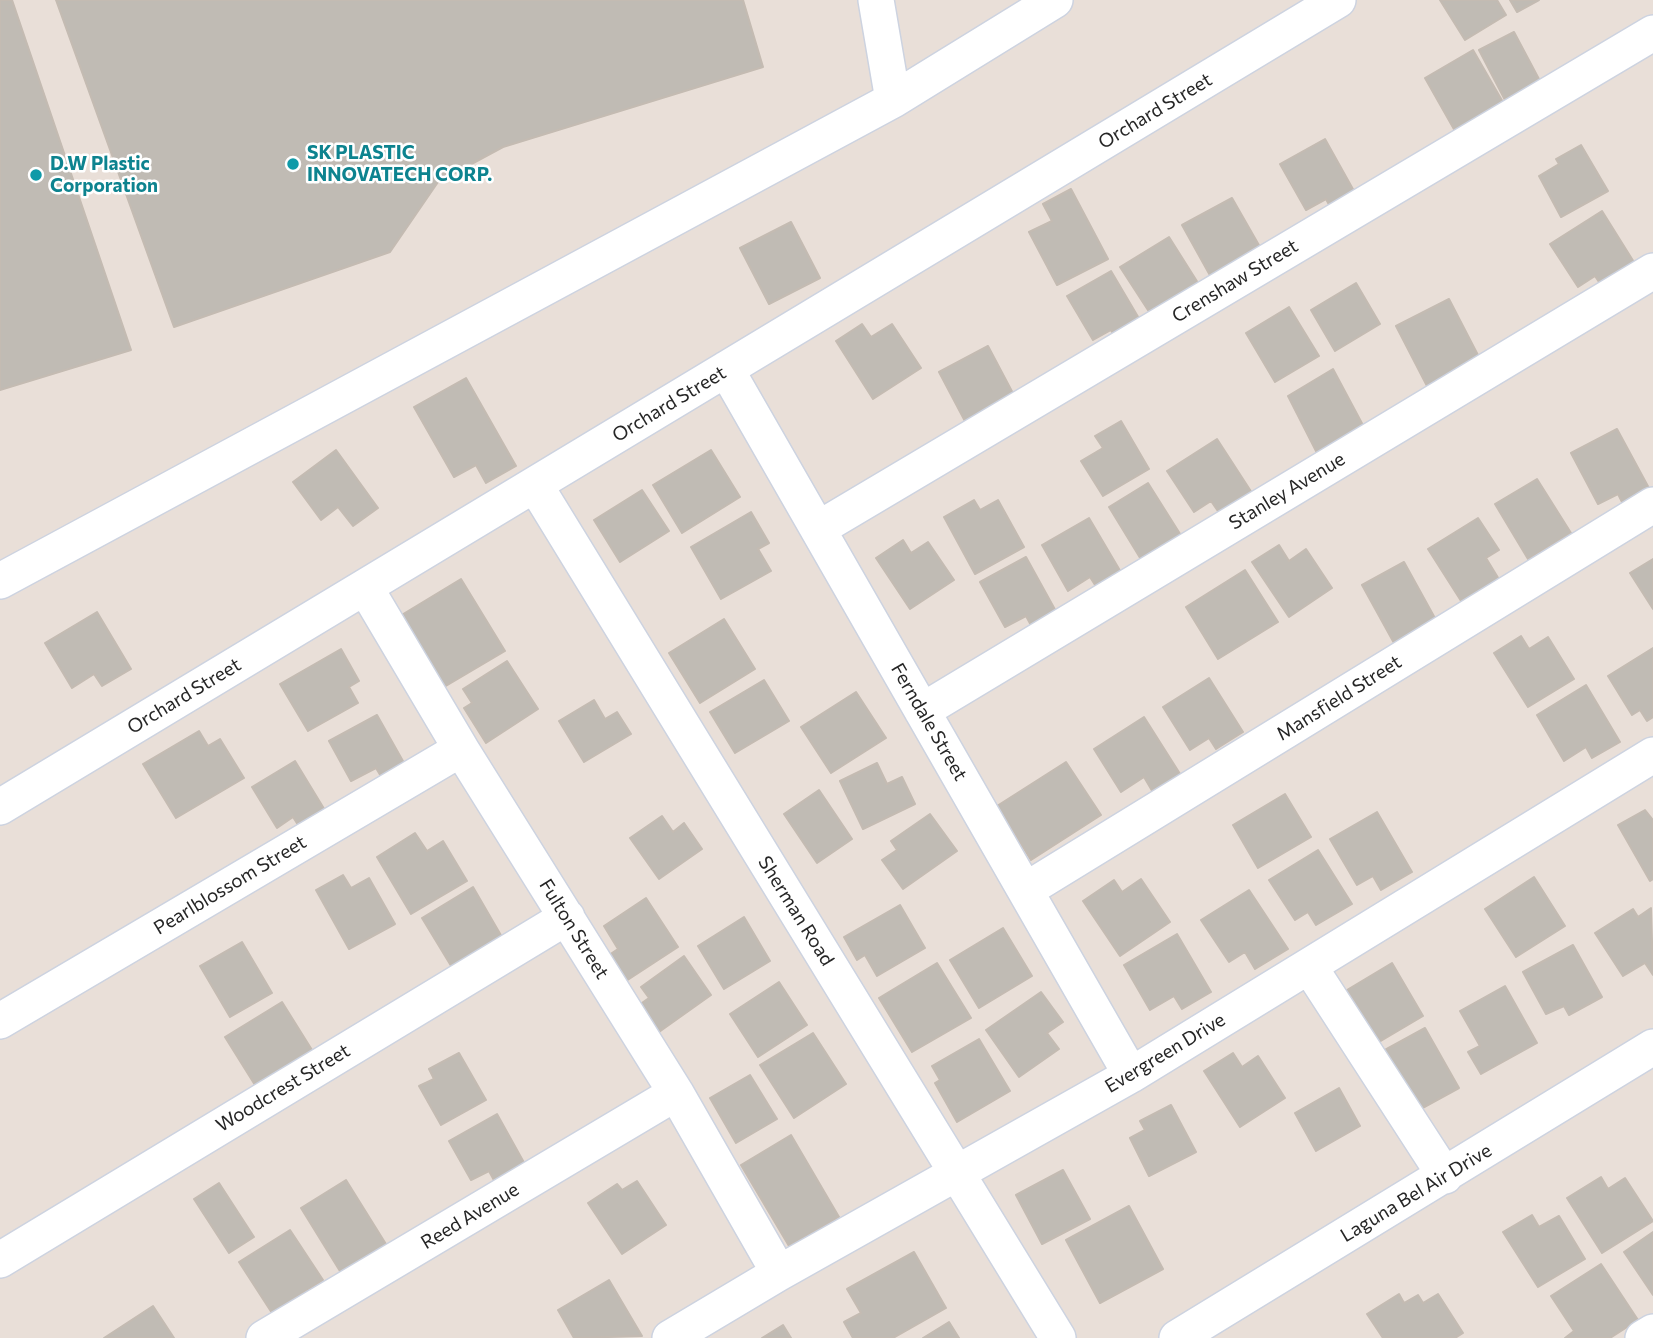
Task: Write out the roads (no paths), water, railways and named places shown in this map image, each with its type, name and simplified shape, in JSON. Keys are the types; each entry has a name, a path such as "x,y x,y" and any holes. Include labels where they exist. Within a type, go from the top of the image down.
{"street":[{"path":"876,0 893,100"},
{"path":"0,581 893,100 1055,0"},
{"name":"Orchard Street","path":"0,807 1338,0"},
{"name":"Crenshaw Street","path":"818,529 1653,33"},
{"name":"Stanley Avenue","path":"922,711 1653,271"},
{"name":"Ferndale Street","path":"726,369 1131,1075"},
{"name":"Sherman Road","path":"535,485 1058,1338"},
{"name":"Mansfield Street","path":"1026,890 1653,505"},
{"name":"Fulton Street","path":"365,587 461,749 676,1093 779,1273"},
{"name":"Pearlblossom Street","path":"0,1021 461,749"},
{"name":"Evergreen Drive","path":"670,1338 779,1273 1131,1075 1653,755"},
{"name":"Woodcrest Street","path":"0,1260 567,917"},
{"path":"1309,966 1445,1176"},
{"name":"Laguna Bel Air Drive","path":"1177,1338 1653,1047"},
{"name":"Reed Avenue","path":"264,1338 676,1093"},
{"path":"1643,1338 1653,1332"}],"place":[{"name":"SK PLASTIC INNOVATECH CORP.","path":"293,164"},
{"name":"D.W Plastic Corporation","path":"36,175"}]}
